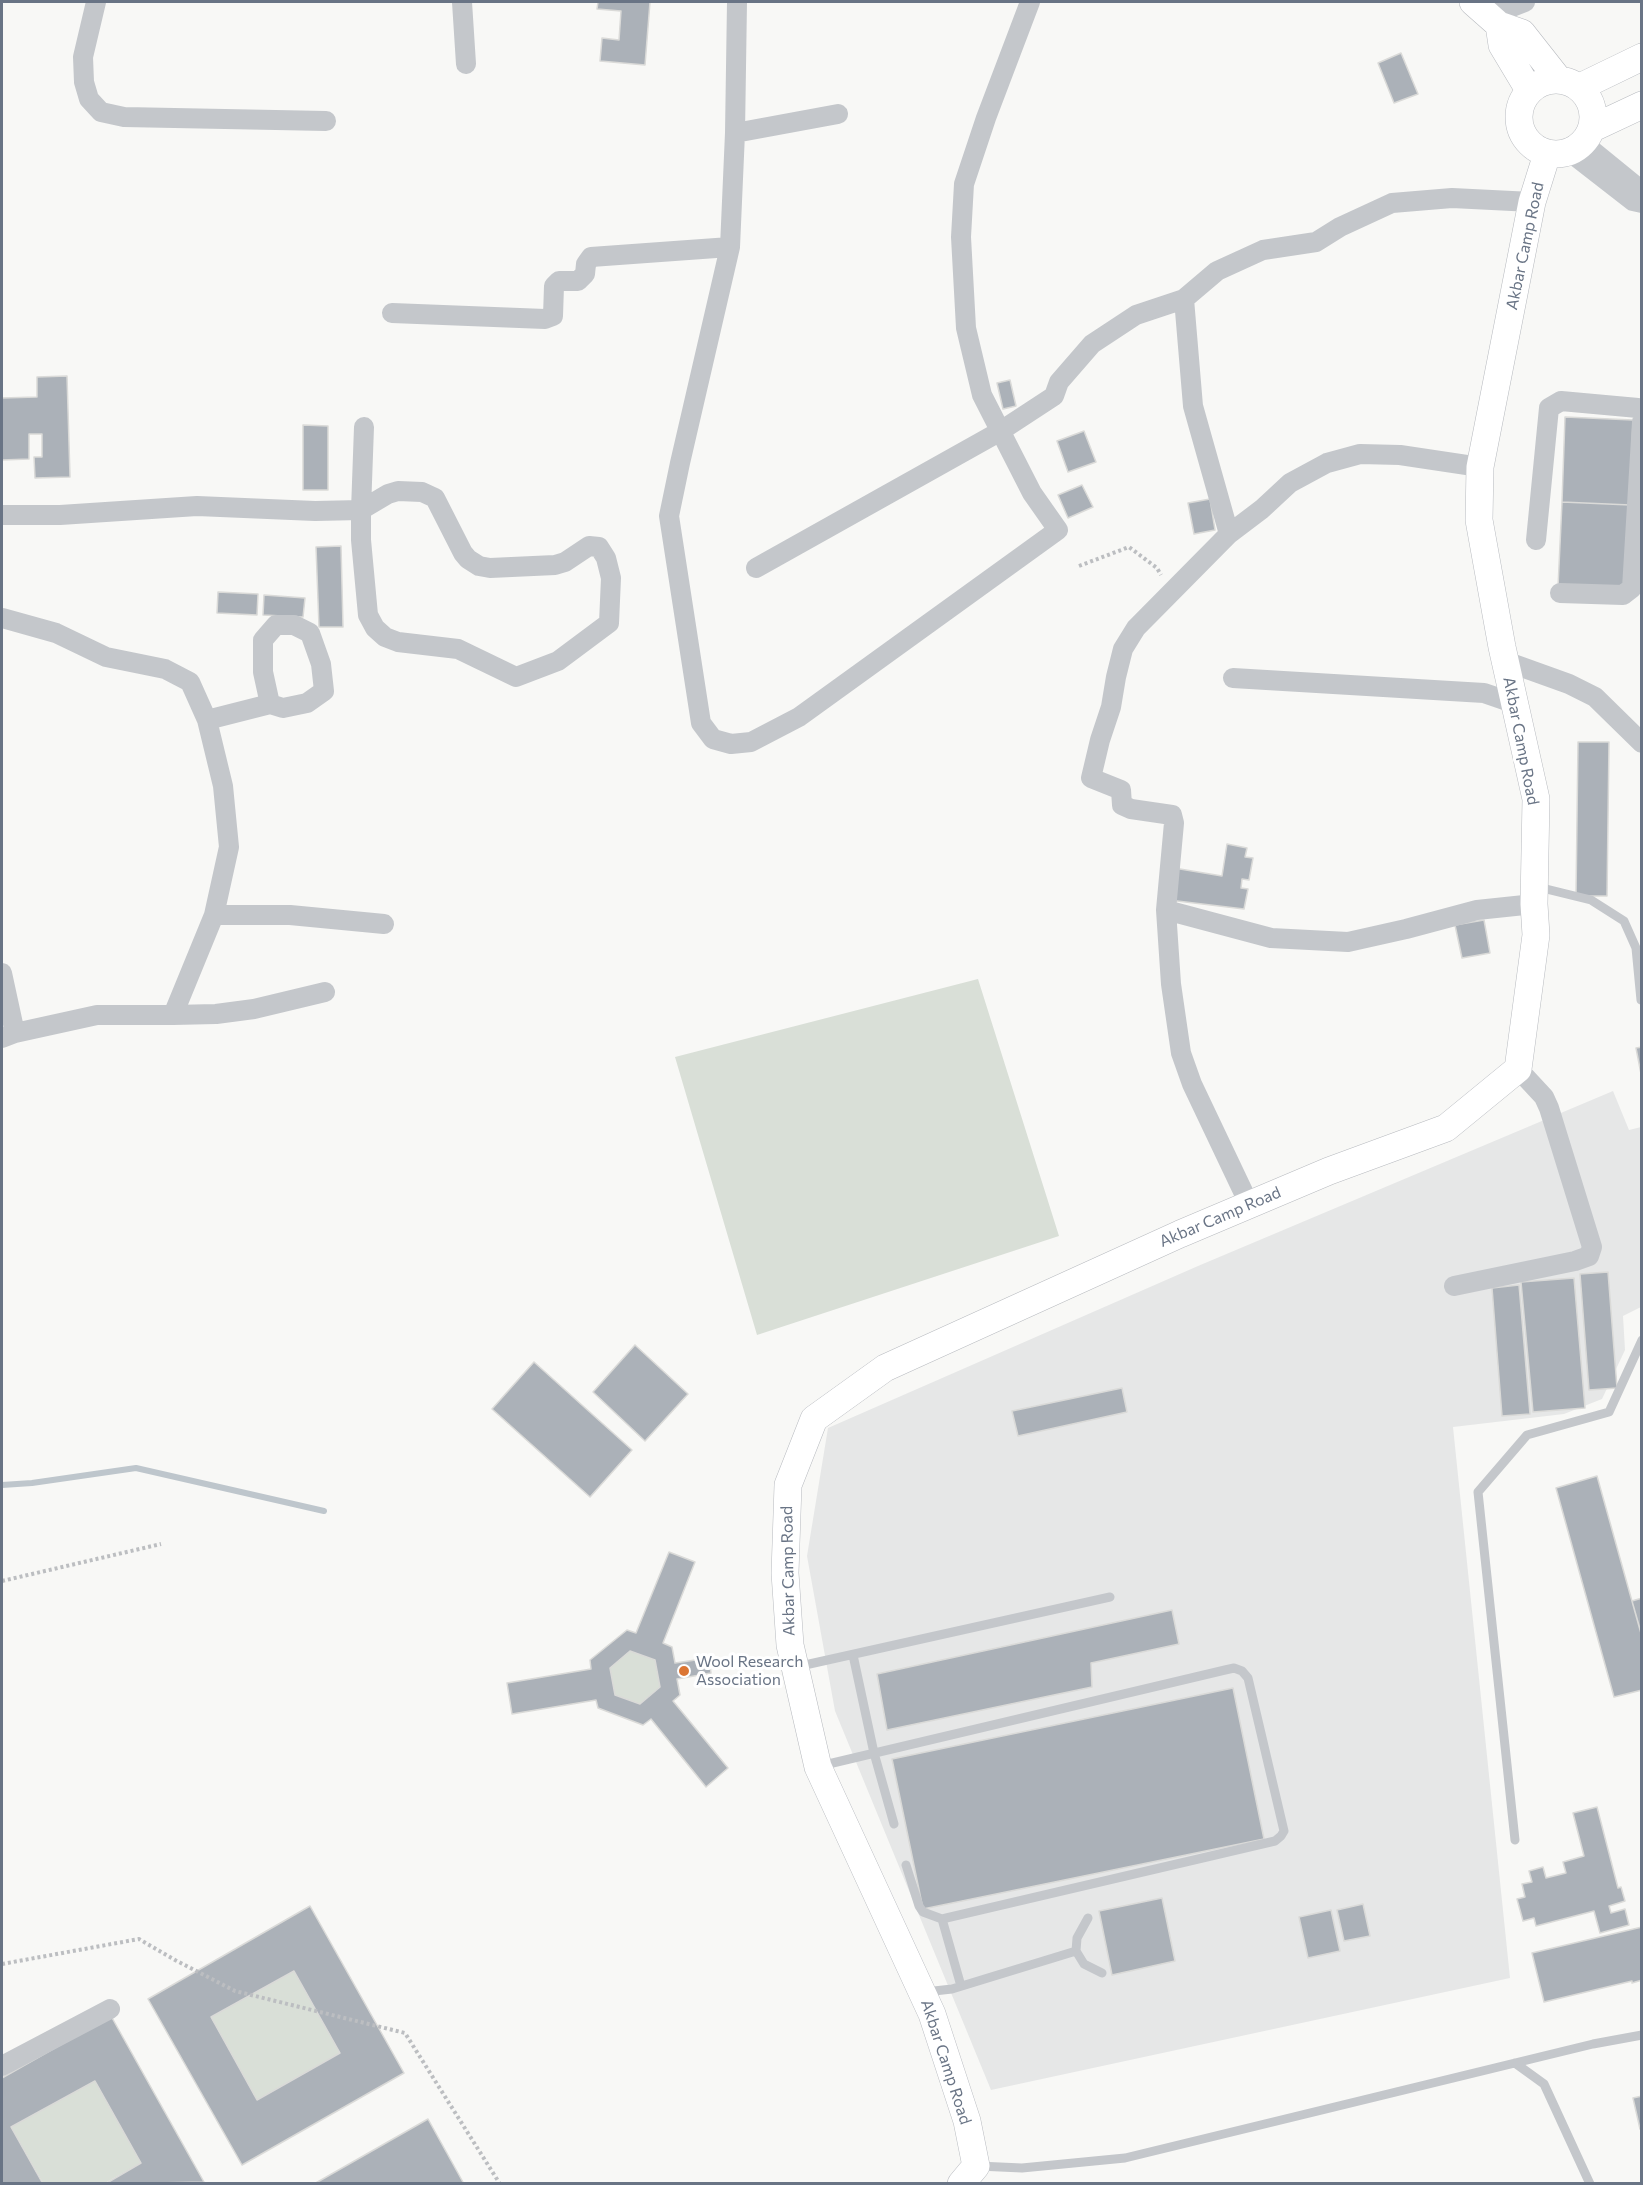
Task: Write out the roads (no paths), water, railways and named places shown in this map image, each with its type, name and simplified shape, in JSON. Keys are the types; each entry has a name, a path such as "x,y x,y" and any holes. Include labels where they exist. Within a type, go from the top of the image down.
{"street":[{"path":"96,2 83,57 84,82 89,99 101,112 124,117 326,121"},
{"path":"462,2 466,64"},
{"path":"736,2 735,133 730,248 669,516 701,723 713,739 731,744 752,742 799,717 1058,530 1032,494 982,395 966,328 961,237 964,184 986,118 1030,2"},
{"path":"1487,14 1525,2"},
{"path":"1487,14 1522,33 1569,83 1589,98 1594,113 1573,144"},
{"path":"1487,14 1502,45 1529,90"},
{"path":"1641,57 1569,83 1542,81 1529,90 1521,104 1519,120 1523,135 1533,147 1573,144 1641,105"},
{"path":"735,133 838,114"},
{"path":"1573,144 1641,191"},
{"path":"1573,144 1633,201 1641,203"},
{"name":"Akbar Camp Road","path":"968,2175 967,2121 932,2014 818,1767 790,1645 785,1573 788,1485 814,1419 885,1368 1027,1302 1249,1204 1329,1171 1446,1128 1518,1069 1536,935 1534,895 1536,799 1479,520 1480,467 1532,202 1573,144"},
{"path":"756,568 999,432 1054,396 1059,382 1092,344 1136,315 1184,299 1217,271 1263,250 1316,242 1340,227 1392,203 1452,198 1532,202"},
{"path":"392,313 545,320 553,316 554,286 559,281 578,281 585,274 586,264 591,257 730,248"},
{"path":"1184,299 1193,406 1229,534"},
{"path":"1536,540 1549,408 1561,401 1641,410 1632,588 1623,595 1560,592"},
{"path":"2,515 197,506 315,511 362,510 398,490 422,492 435,498 463,552 479,566 490,568 555,565 565,562 589,546 599,547 606,558 611,579 609,623 558,661 516,677 458,649 398,642 385,637 375,628 368,615 361,540 362,510 364,427"},
{"path":"1249,1204 1192,1084 1181,1053 1173,1006 1166,910 1174,823 1172,814 1122,805 1121,790 1091,778 1111,707 1123,649 1136,628 1229,534 1262,509 1290,483 1327,463 1359,454 1400,455 1480,467"},
{"path":"2,618 56,633 106,657 165,669 190,682 207,720 223,786 229,847 214,915 173,1015"},
{"path":"1506,661 1569,684 1595,697 1641,743"},
{"path":"1233,678 1484,693 1516,704"},
{"path":"207,720 270,704"},
{"path":"1166,910 1271,938 1348,942 1534,895"},
{"path":"214,915 290,915 384,924"},
{"path":"2,973 8,1036 97,1015 216,1014 254,1009 325,992"},
{"path":"1454,1286 1575,1261 1589,1257 1592,1247 1549,1108 1544,1097 1518,1069"},
{"path":"2,2066 110,2009"}],"lane":[{"path":"1534,895 1591,900 1624,921 1636,948 1641,1000"},
{"path":"1515,1840 1478,1492 1527,1436 1609,1412 1641,1340"},
{"path":"795,1667 1110,1597"},
{"path":"853,1655 874,1753 894,1824"},
{"path":"818,1767 1234,1668 1242,1671 1248,1678 1284,1831 1275,1841 942,1918 923,1912 906,1865"},
{"path":"942,1918 961,1986"},
{"path":"1088,1918 1077,1938 1076,1951 1084,1964 1102,1973"},
{"path":"923,1992 961,1986 1076,1951"},
{"path":"968,2175 1125,2158 1593,2044 1641,2035"},
{"path":"1515,2063 1544,2084 1590,2184"}],"waterway":[{"path":"2,1485 136,1468 324,1511"}],"place":[{"name":"Wool Research Association","path":"684,1671"}]}
